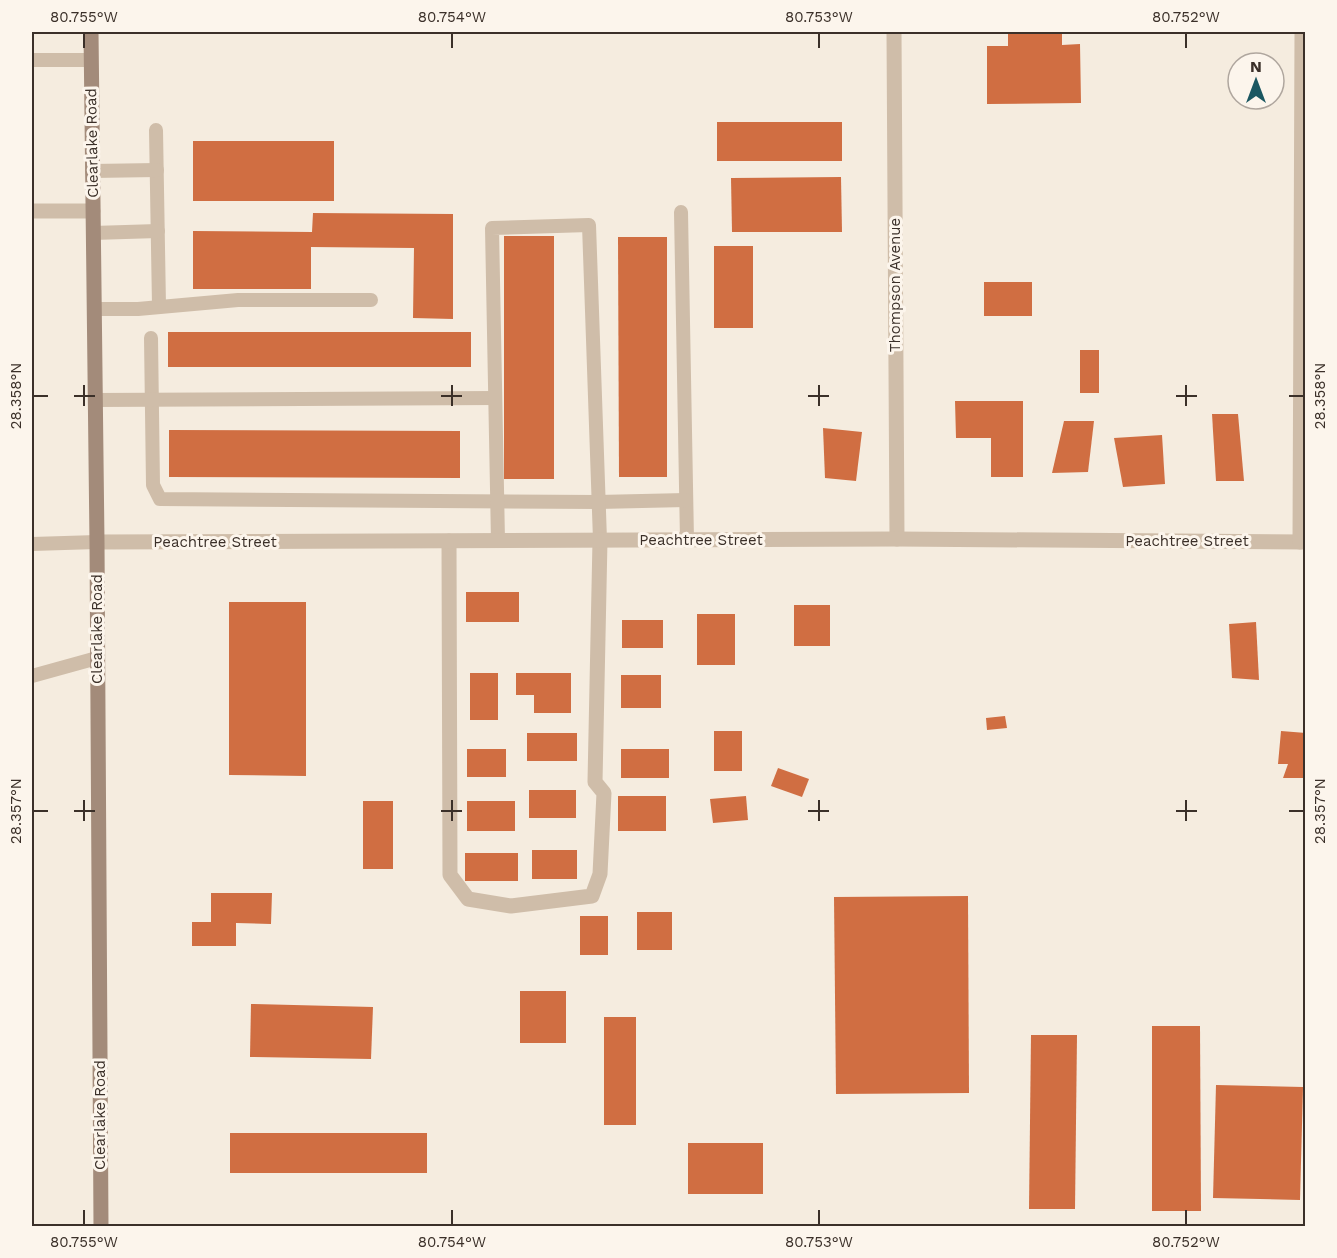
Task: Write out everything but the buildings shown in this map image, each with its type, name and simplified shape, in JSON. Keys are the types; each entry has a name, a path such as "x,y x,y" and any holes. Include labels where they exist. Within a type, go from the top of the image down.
{"main road":[{"name":"Clearlake Road","path":"91,32 101,1227"}],"street":[{"name":"Thompson Avenue","path":"894,32 897,539"},
{"path":"1302,32 1303,542"},
{"path":"32,211 93,211"},
{"name":"Peachtree Street","path":"97,542 897,539 1303,542"},
{"path":"449,541 450,875 468,899 511,906 592,896 600,874 604,793 595,782 600,540"}],"lane":[{"path":"32,60 91,60"},
{"path":"156,129 159,306"},
{"path":"92,171 157,170"},
{"path":"681,212 687,540"},
{"path":"498,541 492,228 589,225 600,540"},
{"path":"93,233 158,231"},
{"path":"94,309 138,309 238,300 371,300"},
{"path":"151,338 153,484 160,499 598,502 686,500"},
{"path":"95,400 495,398"},
{"path":"32,544 97,542"},
{"path":"32,676 98,658"}]}
